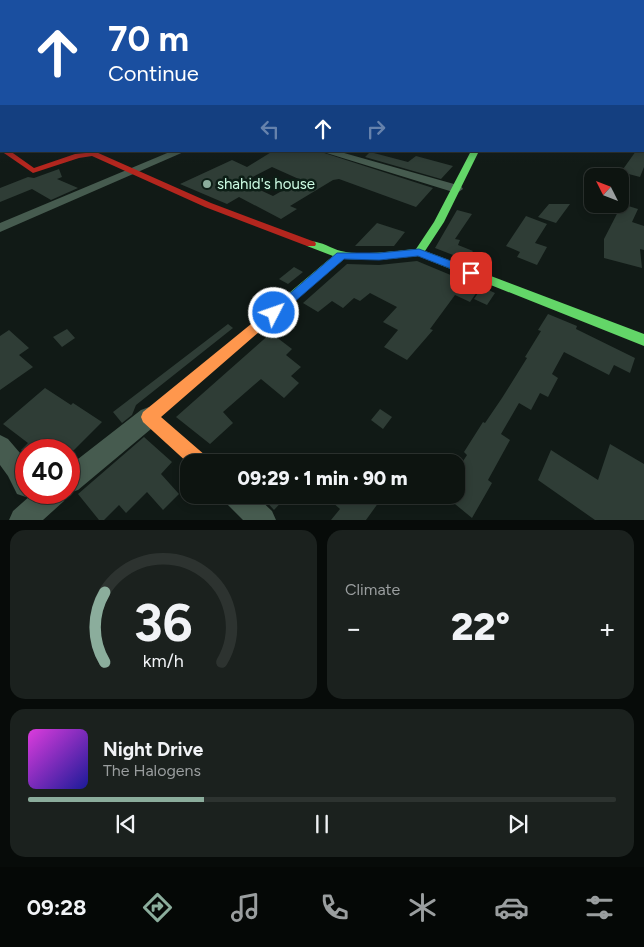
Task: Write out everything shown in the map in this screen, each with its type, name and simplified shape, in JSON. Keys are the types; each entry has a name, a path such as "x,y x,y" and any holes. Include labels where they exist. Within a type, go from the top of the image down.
{"street":[{"path":"6,152 33,171 78,156 97,153 131,172 208,205 341,255 379,256 419,252 644,340"},
{"path":"0,228 179,152"},
{"path":"328,152 457,189"},
{"path":"419,252 457,189 475,152"},
{"path":"80,473 341,255"},
{"path":"149,416 191,454"},
{"path":"0,448 15,465"},
{"path":"246,504 263,520"}],"building":[{"path":"271,152 321,152 433,188 416,207 339,179 333,180 290,206 297,209 281,219 239,197 227,204 180,184 232,160 247,167","holes":["272,167 301,180 273,196 243,182"]},
{"path":"370,152 408,162 416,156 453,166 441,179 365,157"},
{"path":"635,152 644,152 644,167 640,177 629,174 629,168 624,168"},
{"path":"59,169 62,177 57,179 78,188 51,200 32,189 0,202 0,188 28,177 34,178"},
{"path":"549,204 570,204 556,223 538,217"},
{"path":"629,206 638,209 632,222 644,226 644,250 640,249 642,268 604,258 604,239 617,213 629,213"},
{"path":"457,210 472,214 455,239 460,240 458,245 473,251 466,260 435,248"},
{"path":"526,216 547,224 535,243 547,247 537,265 517,257 520,252 506,246"},
{"path":"377,223 405,232 394,246 355,246"},
{"path":"417,261 479,289 470,302 455,295 430,329 433,330 407,360 384,347 398,330 383,322 397,307 370,293 360,301 354,298 343,308 332,301 318,312 303,303 347,264 379,265"},
{"path":"294,267 303,272 288,284 279,279"},
{"path":"482,287 495,293 487,305 474,299"},
{"path":"548,314 577,326 576,329 635,358 630,373 614,365 609,375 564,352 552,374 558,378 548,397 540,393 531,410 519,403 501,434 510,440 488,480 492,483 472,518 455,504 465,504 465,458 467,455 464,452 483,422 485,423 502,398 527,358 525,357 541,331 538,330"},
{"path":"228,324 233,328 136,405 132,415 122,423 113,412"},
{"path":"67,329 75,338 62,347 53,337"},
{"path":"9,330 29,348 19,355 33,367 0,390 0,336"},
{"path":"271,333 292,349 286,355 301,367 291,376 299,383 284,398 261,379 223,412 233,423 210,444 176,417"},
{"path":"45,388 102,422 80,444 80,439 23,439 3,424"},
{"path":"380,409 392,417 383,429 371,420"},
{"path":"144,437 172,462 161,474 179,494 163,510 147,492 126,513 119,505 104,520 99,520 80,496 80,492"},
{"path":"610,444 644,464 644,520 595,520 538,480 551,450 598,480"},
{"path":"268,504 280,504 274,510"},
{"path":"334,504 378,504 366,520 331,520 340,509"}],"traffic: fast":[{"path":"311,244 341,255 379,256 419,252 439,222 474,152"},
{"path":"419,252 644,340"},
{"path":"293,296 341,255"}],"traffic: slow":[{"path":"191,454 149,417 293,296"}],"traffic: jam":[{"path":"6,152 33,171 78,156 93,154 208,205 311,244"}],"place":[{"name":"shahid's house","path":"207,184"}],"route":[{"path":"274,313 341,255 379,256 419,252 471,273"}]}
